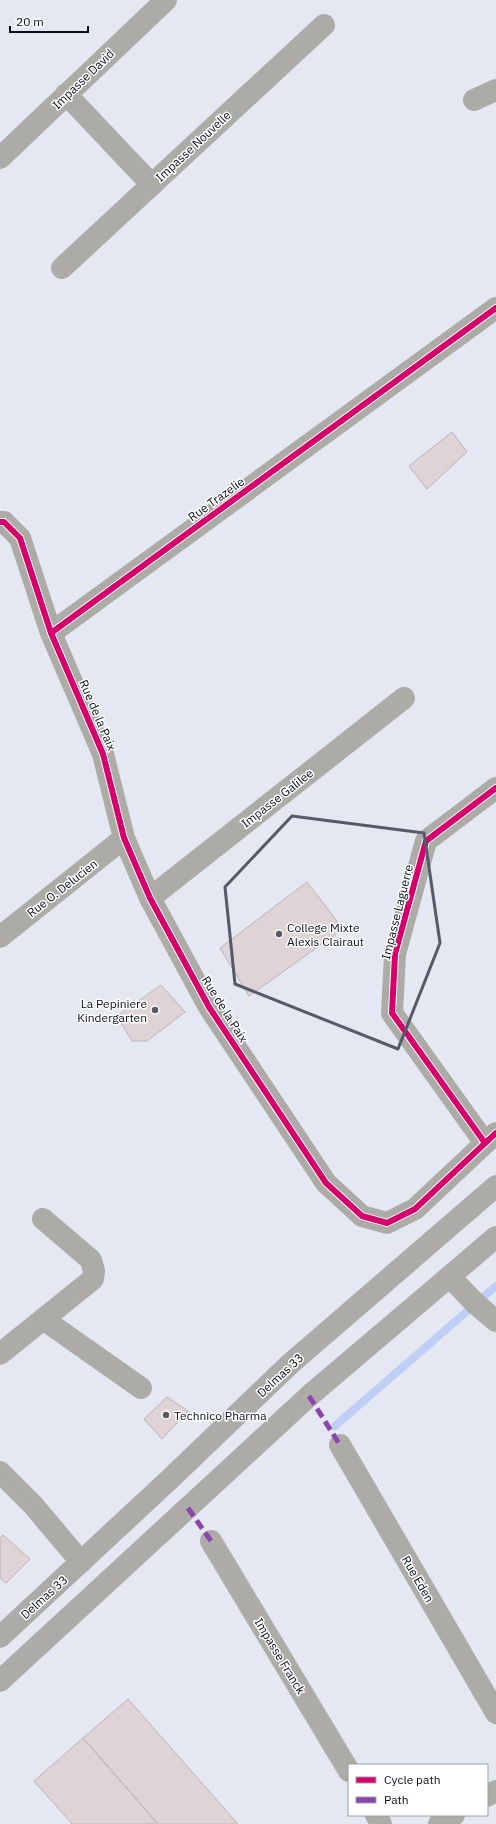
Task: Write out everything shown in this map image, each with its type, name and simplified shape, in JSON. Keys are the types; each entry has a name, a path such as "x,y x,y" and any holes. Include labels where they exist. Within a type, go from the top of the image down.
{"main road":[{"name":"Delmas 33","path":"0,1637 290,1364 496,1186"},
{"path":"0,1681 309,1396 450,1278 496,1237"}],"street":[{"name":"Impasse David","path":"0,158 166,0"},
{"name":"Impasse Nouvelle","path":"62,268 324,25"},
{"path":"474,100 496,90"},
{"path":"66,94 152,184"},
{"name":"Rue Trazelie","path":"51,632 496,308"},
{"path":"0,522 4,522 20,538 51,632"},
{"name":"Rue de la Paix","path":"51,632 103,754 124,838 150,898 209,1007 326,1183 362,1216 387,1223 415,1209 490,1138"},
{"name":"Impasse Galilee","path":"150,898 404,698"},
{"name":"Impasse Laguerre","path":"490,1138 392,1013 395,954 426,841 496,788"},
{"name":"Rue O. Delucien","path":"0,937 124,838"},
{"path":"0,1354 93,1279 94,1271 92,1260 43,1219"},
{"path":"450,1278 476,1304 496,1321"},
{"path":"43,1319 141,1388"},
{"name":"Rue Eden","path":"340,1445 496,1713"},
{"path":"0,1472 33,1505 81,1562"},
{"name":"Impasse Franck","path":"211,1541 348,1768"},
{"path":"439,1824 452,1816"}],"highlighted area":[{"path":"292,816 424,833 440,943 398,1049 235,984 225,887"}],"building":[{"path":"452,432 467,452 427,489 409,466"},
{"path":"307,882 343,929 249,996 220,948"},
{"path":"161,985 185,1012 147,1041 132,1041 117,1016"},
{"name":"Technico Pharma","path":"167,1397 188,1411 162,1439 144,1419"},
{"path":"3,1535 30,1559 6,1583 0,1578 0,1538"},
{"path":"128,1699 238,1824 158,1824 83,1738"},
{"path":"83,1738 158,1824 72,1824 34,1781"}],"waterway":[{"path":"335,1426 496,1286"}],"marked path":[{"path":"309,1396 340,1445"},
{"path":"188,1508 211,1541"}],"cycle path":[{"path":"0,522 4,522 20,538 51,633 496,308"},
{"path":"51,633 103,754 124,838 150,898 209,1007 326,1183 362,1216 387,1223 415,1209 496,1133"},
{"path":"485,1143 392,1013 395,954 426,841 496,788"}],"place":[{"name":"College Mixte Alexis Clairaut","path":"279,934"},
{"name":"La Pepiniere Kindergarten","path":"155,1010"},
{"name":"Technico Pharma","path":"166,1415"}]}
